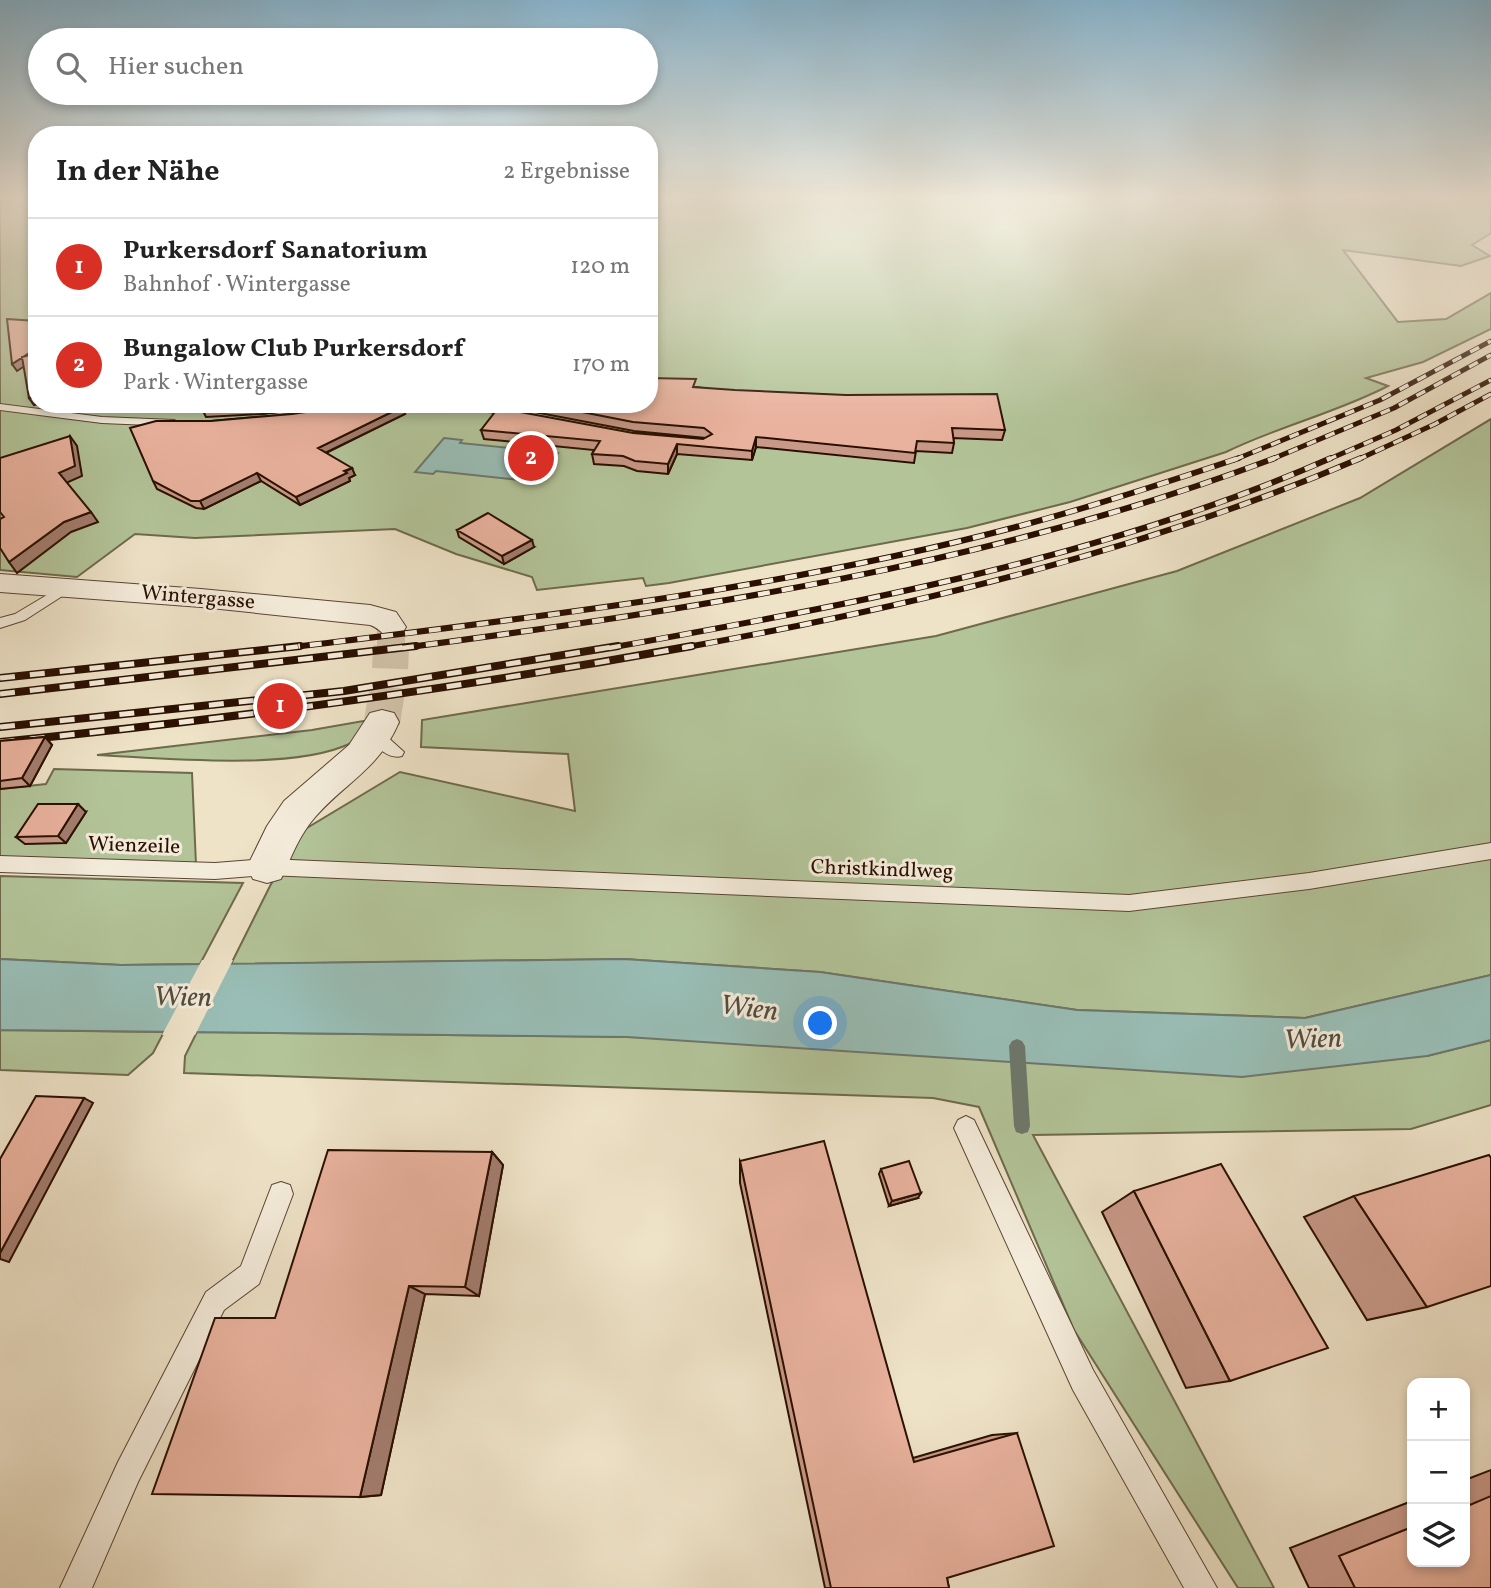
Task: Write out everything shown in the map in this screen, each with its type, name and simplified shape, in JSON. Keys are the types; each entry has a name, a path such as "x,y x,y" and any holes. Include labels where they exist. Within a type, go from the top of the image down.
{"street":[{"name":"Wintergasse","path":"0,583 62,590 201,597 370,615 385,619 391,627"},
{"path":"267,867 280,833 313,795 385,737"}],"lane":[{"path":"0,407 28,411"},
{"path":"43,413 78,418 188,424"},
{"path":"506,413 526,416"},
{"path":"0,623 20,617 62,590"},
{"name":"Christkindlweg","path":"267,867 1129,903 1309,881 1491,851"},
{"name":"Wienzeile","path":"0,864 215,871 267,867"},
{"path":"966,1128 1083,1380 1201,1588"},
{"path":"76,1588 128,1472 215,1301 250,1275 281,1194"}],"green space":[{"path":"0,271 28,271 28,413 658,413 658,271 1359,271 1398,322 1446,319 1491,293 1491,329 1423,362 1366,378 1388,386 1368,396 1226,452 1070,502 967,528 646,586 643,578 537,590 532,577 456,554 395,529 195,538 135,534 77,577 0,570"},
{"path":"1491,419 1491,975 1305,1018 1077,1010 820,972 624,959 231,964 270,886 302,831 400,772 575,811 568,754 421,747 422,720 936,636 1177,571 1360,498"},
{"path":"369,720 356,740 349,744 295,758 226,761 97,755 312,730"},
{"path":"54,769 192,773 196,865 0,859 0,789 46,784"},
{"path":"0,876 243,883 200,964 121,965 0,959"},
{"path":"0,1030 164,1032 153,1053 128,1075 0,1070"},
{"path":"197,1032 627,1037 1427,1056 1491,1040 1491,1105 1411,1129 1033,1135 1274,1588 1238,1588 1074,1330 979,1107 933,1098 184,1073 185,1056"}],"water":[{"path":"444,438 462,440 460,443 558,453 539,482 436,471 433,474 415,472"},
{"name":"Wien","path":"0,959 121,965 624,959 820,972 1077,1010 1305,1018 1491,975 1491,1040 1427,1056 1242,1077 627,1037 0,1030"}],"pier":[{"path":"202,960 233,960 195,1035 162,1035"}],"building":[{"path":"7,319 28,320 28,354 12,364"},
{"path":"28,355 28,392 22,357"},
{"path":"658,378 696,379 693,387 735,390 846,395 997,394 1005,430 952,428 954,443 917,441 915,453 756,437 752,451 677,444 668,464 592,454 600,441 481,430 494,413 525,413 633,433 703,439 712,434 704,428 633,422 587,413 658,413"},
{"path":"390,413 318,448 352,468 344,471 347,473 296,497 257,473 200,501 191,501 153,481 130,428 156,421 211,421 292,414"},
{"path":"70,436 75,466 59,473 91,512 64,522 9,562 0,548 0,519 4,517 0,512 0,458"},
{"path":"488,513 532,540 502,556 457,530"},
{"path":"45,737 22,778 0,781 0,741"},
{"path":"38,804 78,804 58,836 16,837"},
{"path":"36,1096 84,1098 0,1253 0,1159"},
{"path":"824,1141 914,1462 1017,1433 1054,1546 947,1578 949,1588 831,1588 740,1161"},
{"path":"328,1150 492,1152 465,1287 409,1286 360,1497 152,1494 215,1318 275,1318"},
{"path":"1489,1155 1491,1286 1427,1307 1354,1196"},
{"path":"909,1161 921,1193 892,1201 881,1169"},
{"path":"1221,1164 1328,1348 1230,1381 1134,1191"},
{"path":"1491,1496 1491,1588 1355,1588 1339,1556 1407,1529 1407,1567 1470,1567 1470,1505"}],"waterway":[{"path":"1017,1046 1022,1126"}],"tunnel":[{"path":"391,627 391,646"},
{"path":"382,722 390,673 391,646"}],"railway":[{"path":"1238,458 1380,400 1491,341"},
{"path":"1274,458 1394,408 1491,355"},
{"path":"1327,460 1396,430 1491,380"},
{"path":"1357,460 1435,424 1491,394"},
{"path":"286,648 653,600 836,568 1016,527 1238,458"},
{"path":"1234,460 1238,458"},
{"path":"402,648 624,617 844,578 1062,527 1169,495 1274,458"},
{"path":"609,648 885,595 1067,551 1245,493 1331,458"},
{"path":"682,648 855,614 1027,572 1196,521 1361,458"},
{"path":"0,678 300,646"},
{"path":"0,694 416,646"},
{"path":"0,727 344,691 618,646"},
{"path":"0,742 347,701 692,646"}],"place":[{"name":"Bungalow Club Purkersdorf","path":"531,458"},
{"name":"Purkersdorf Sanatorium","path":"280,706"}]}
